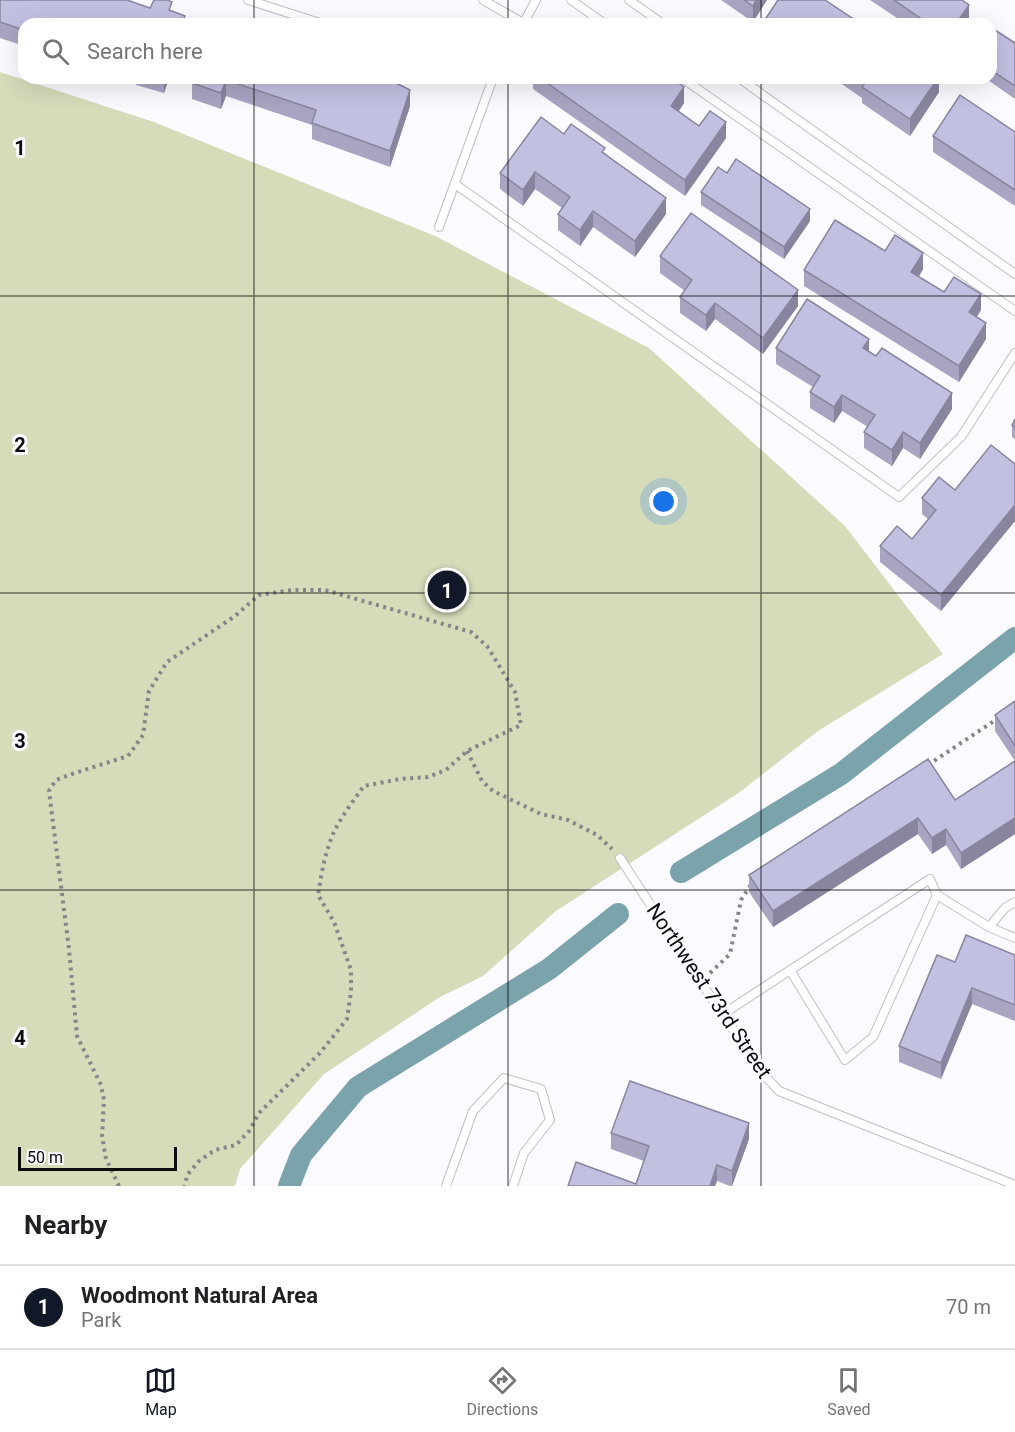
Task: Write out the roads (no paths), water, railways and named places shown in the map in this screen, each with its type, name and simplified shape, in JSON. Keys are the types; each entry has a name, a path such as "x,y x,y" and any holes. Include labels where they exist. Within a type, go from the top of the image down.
{"lane":[{"path":"248,0 304,18"},
{"path":"483,0 513,18"},
{"path":"526,18 536,0"},
{"path":"571,0 596,18"},
{"path":"629,0 654,18"},
{"path":"439,227 490,84"},
{"path":"691,84 1015,311"},
{"path":"747,84 1015,274"},
{"path":"455,184 899,497 961,437 1015,353"},
{"name":"Northwest 73rd Street","path":"620,858 700,981 765,1076 779,1091 1015,1185"},
{"path":"723,1014 930,879 937,895 989,927 1015,938"},
{"path":"790,970 845,1060 873,1037 937,895"},
{"path":"989,927 1005,908 1015,902"},
{"path":"446,1186 473,1111 504,1078 541,1089 550,1120 524,1153 513,1186"}],"waterway":[{"path":"681,872 841,774 1015,638"},
{"path":"289,1186 301,1155 358,1087 549,969 618,914"}],"place":[{"name":"Woodmont Natural Area","path":"447,590"}]}
